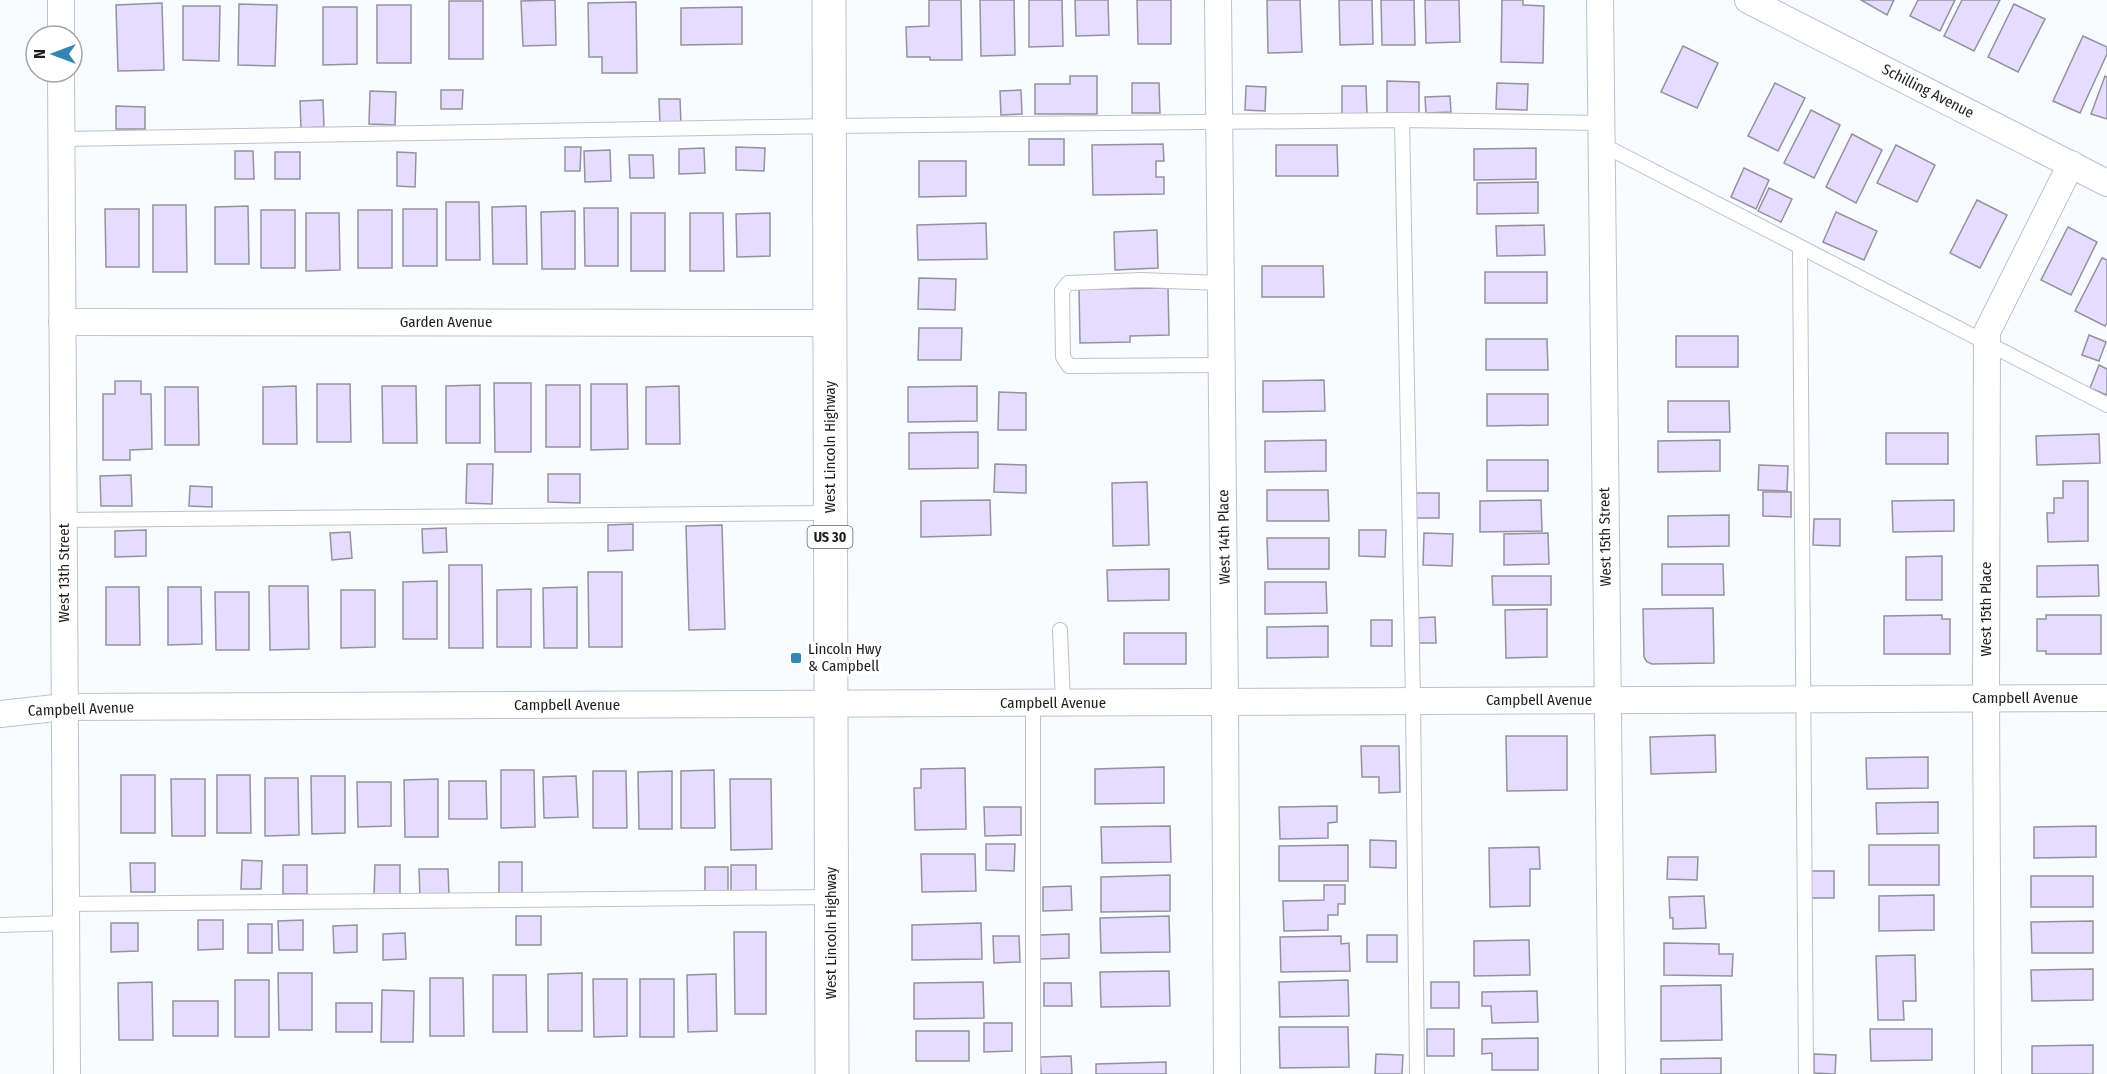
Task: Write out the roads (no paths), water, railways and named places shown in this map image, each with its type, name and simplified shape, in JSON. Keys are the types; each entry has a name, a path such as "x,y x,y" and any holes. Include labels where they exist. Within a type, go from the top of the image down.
{"main road":[{"name":"West Lincoln Highway","path":"829,0 832,1074"}],"street":[{"path":"61,0 61,24"},
{"name":"West 14th Place","path":"1218,0 1226,702 1227,1074"},
{"name":"West 15th Street","path":"1600,0 1612,1074"},
{"name":"Schilling Avenue","path":"1748,0 2107,183"},
{"name":"West 13th Street","path":"61,84 66,1074"},
{"name":"West 15th Place","path":"1988,1074 1987,332 2070,164"},
{"name":"Garden Avenue","path":"62,322 830,323"},
{"name":"Campbell Avenue","path":"0,714 64,707 2107,698"}],"lane":[{"path":"62,140 829,126 1402,120 1601,133 1800,248 2107,405"},
{"path":"1402,120 1413,701 1417,1074"},
{"path":"1800,248 1806,1074"},
{"path":"1221,283 1141,280 1068,283 1062,291 1064,357 1069,366 1222,365"},
{"path":"64,520 830,513"},
{"path":"1060,630 1063,702"},
{"path":"1033,703 1033,1074"},
{"path":"0,925 66,914 831,897"}],"place":[{"name":"Lincoln Hwy & Campbell","path":"796,658"}]}
